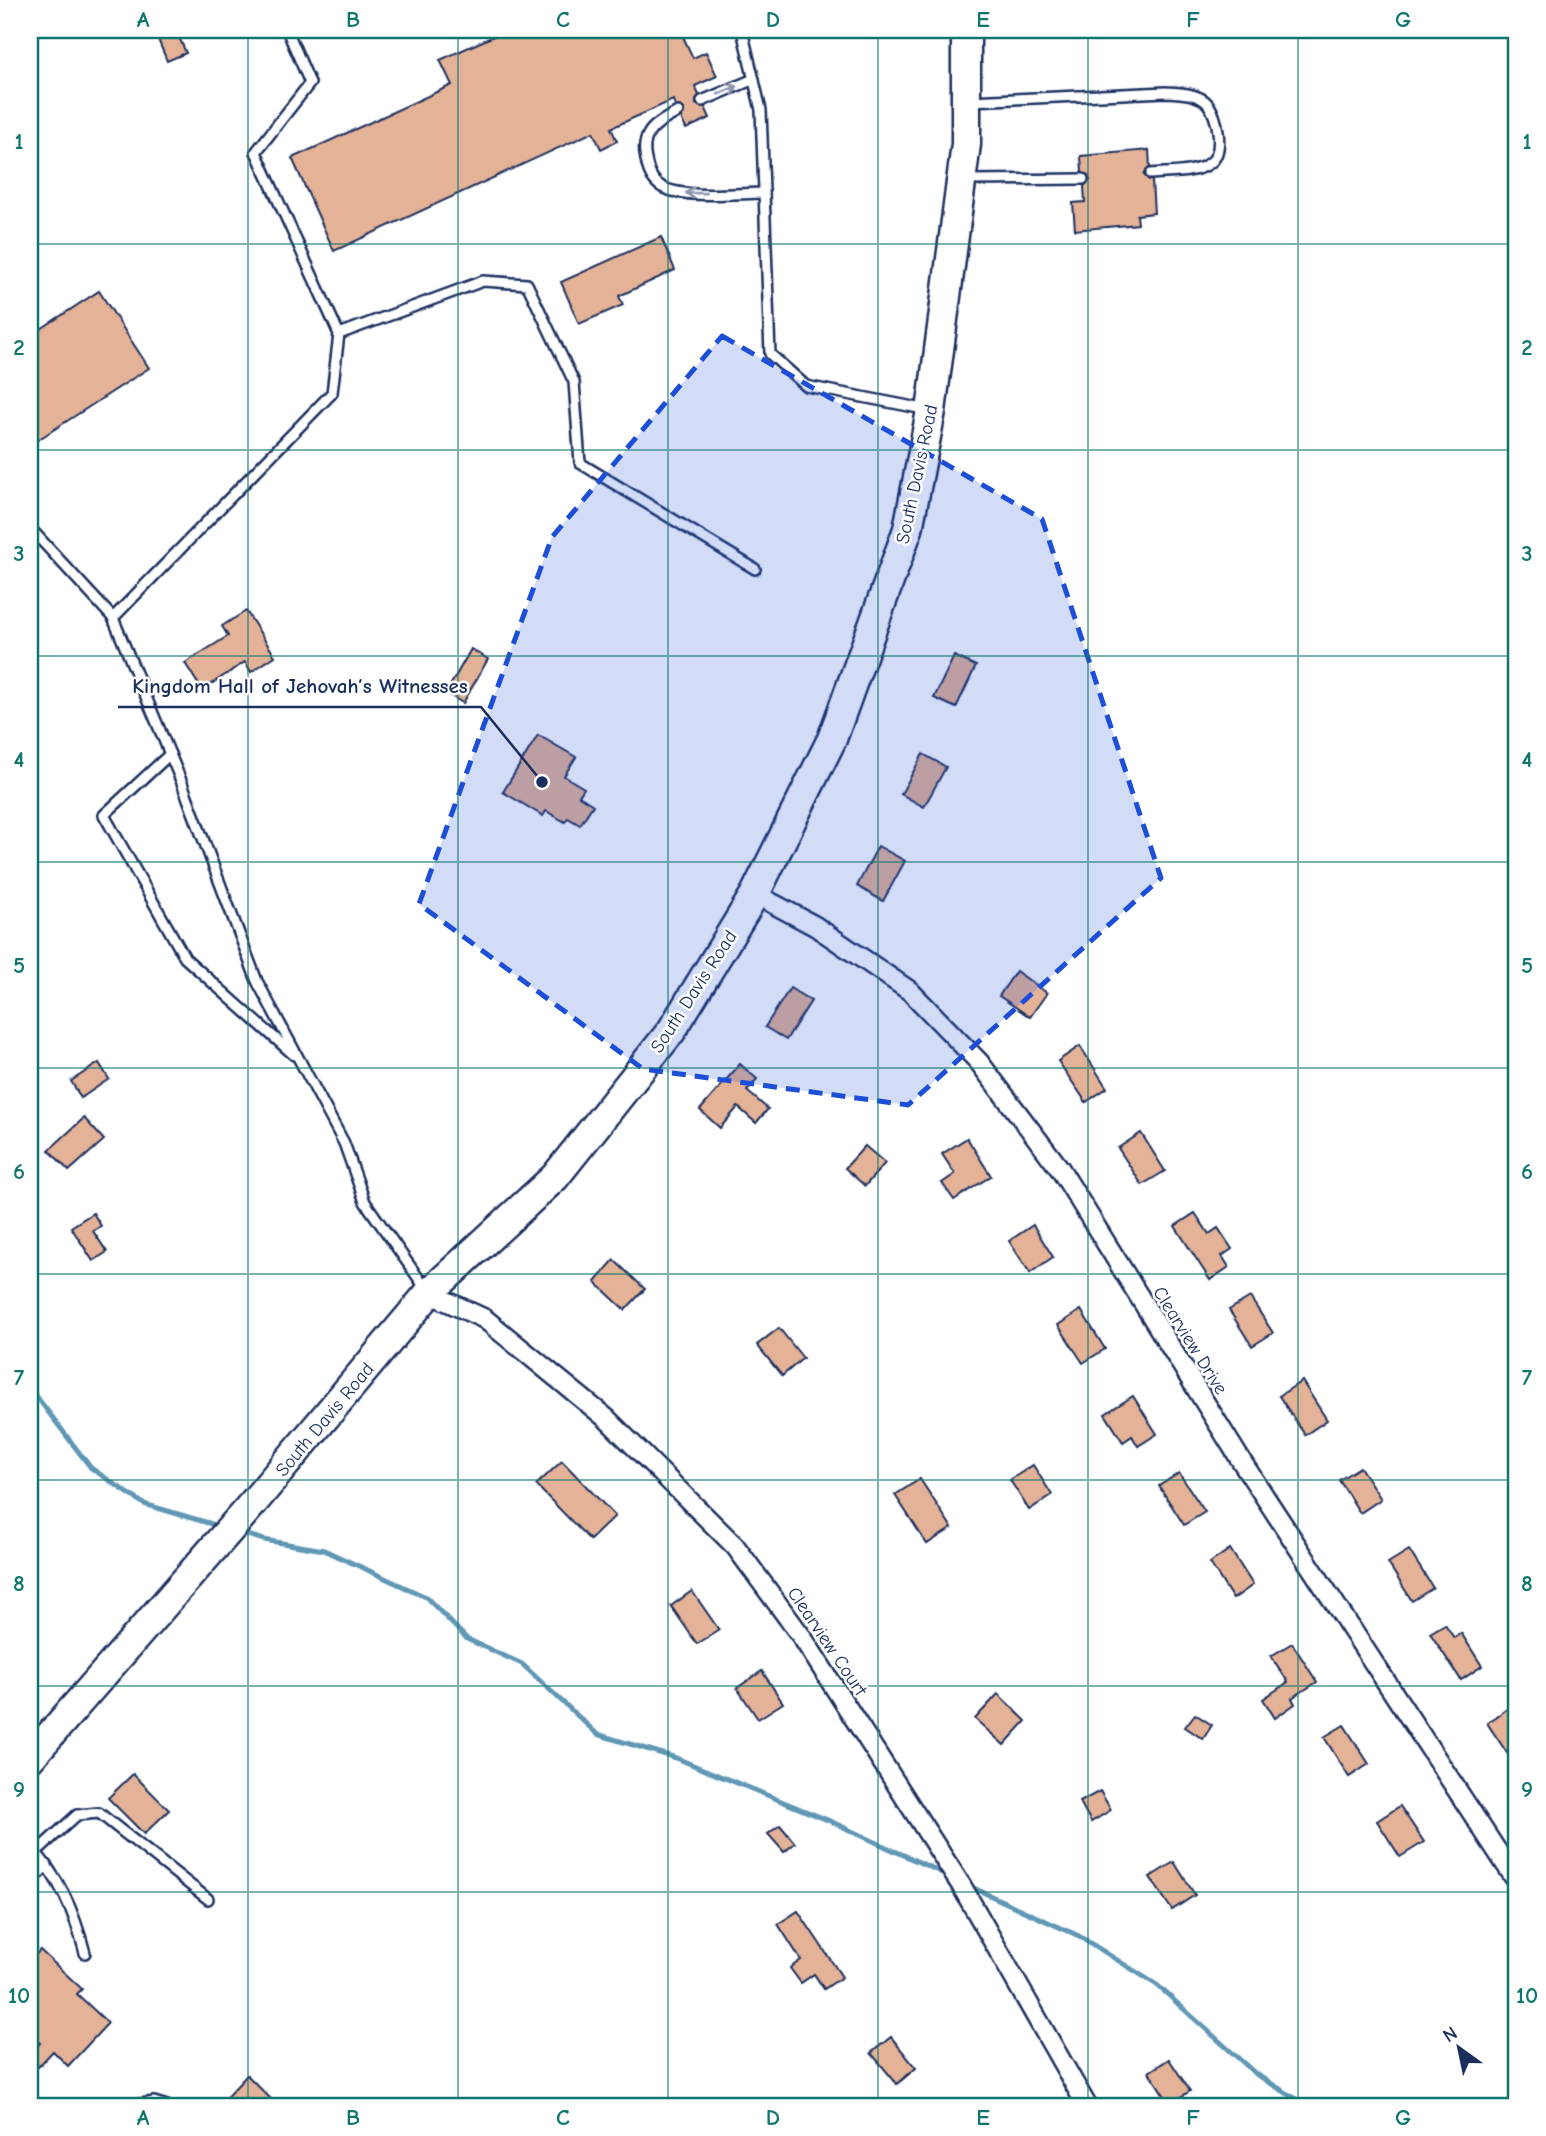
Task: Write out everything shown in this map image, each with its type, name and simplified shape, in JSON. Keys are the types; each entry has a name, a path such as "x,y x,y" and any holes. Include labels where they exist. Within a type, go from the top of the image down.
{"main road":[{"name":"South Davis Road","path":"30,1758 253,1503 429,1293 555,1177 672,1030 755,894 832,739 908,528 931,411 962,180 968,101 966,30"}],"street":[{"name":"Clearview Drive","path":"755,894 815,926 910,991 979,1062 1060,1169 1240,1459 1516,1880"},
{"name":"Clearview Court","path":"429,1293 485,1319 606,1418 735,1546 802,1637 961,1885 1087,2106"}],"lane":[{"path":"113,618 332,393 339,334 256,152 310,83 287,30"},
{"path":"742,30 761,110 770,354 806,386 931,411"},
{"path":"702,101 754,79"},
{"path":"968,101 1166,92 1186,93 1206,101 1216,116 1218,152 1210,163 1194,169 1151,174"},
{"path":"678,112 660,121 646,136 644,144 647,166 652,178 662,187 680,192 764,193"},
{"path":"962,180 1083,179"},
{"path":"339,334 483,281 527,284 574,382 580,463 755,569"},
{"path":"30,528 113,618 170,754 257,981 344,1143 365,1202 429,1293"},
{"path":"170,754 104,815 185,958 298,1059"},
{"path":"85,1953 75,1916 61,1884 33,1849 78,1815 99,1813 208,1899"},
{"path":"30,1883 47,1865"},
{"path":"129,2106 154,2102 167,2106"}],"highlighted area":[{"path":"722,336 1042,519 1161,878 908,1105 643,1069 419,904 552,537"}],"building":[{"path":"176,30 186,53 167,61 157,37"},
{"path":"507,30 680,30 693,58 706,52 717,76 695,86 699,95 696,104 705,107 710,118 686,129 681,118 684,109 675,106 673,100 611,128 617,141 601,149 593,132 334,251 292,158 452,85 440,60"},
{"path":"1149,150 1150,167 1144,175 1152,181 1154,213 1137,215 1138,224 1075,230 1073,203 1085,202 1084,186 1090,180 1082,172 1081,156"},
{"path":"661,237 675,270 619,296 623,305 579,324 561,282"},
{"path":"99,291 149,368 30,445 30,336"},
{"path":"246,611 275,656 251,672 245,662 202,690 185,663 228,636 222,626"},
{"path":"471,649 488,659 463,703 446,693"},
{"path":"954,656 976,666 956,708 934,698"},
{"path":"538,735 576,757 564,776 584,788 579,796 593,805 580,825 568,818 565,822 546,811 543,816 503,792"},
{"path":"923,754 946,767 924,807 901,794"},
{"path":"878,846 905,861 883,901 857,886"},
{"path":"1016,971 1047,993 1030,1017 999,996"},
{"path":"790,988 811,1001 786,1040 765,1027"},
{"path":"1080,1046 1107,1088 1086,1102 1058,1061"},
{"path":"99,1063 109,1079 81,1098 71,1081"},
{"path":"740,1064 757,1079 747,1091 768,1109 756,1123 738,1107 720,1128 700,1110"},
{"path":"84,1118 104,1140 69,1171 49,1150"},
{"path":"1141,1133 1165,1171 1142,1185 1118,1148"},
{"path":"967,1138 991,1176 954,1200 942,1183 955,1174 942,1154"},
{"path":"865,1146 885,1163 865,1186 845,1168"},
{"path":"93,1213 101,1226 93,1231 107,1252 93,1261 71,1227"},
{"path":"1195,1213 1209,1234 1218,1228 1232,1249 1222,1256 1229,1267 1210,1280 1175,1226"},
{"path":"1033,1225 1053,1257 1030,1273 1009,1241"},
{"path":"614,1260 645,1289 625,1310 595,1282"},
{"path":"1250,1297 1273,1333 1252,1346 1229,1310"},
{"path":"1081,1310 1105,1349 1083,1363 1058,1325"},
{"path":"779,1328 803,1358 782,1376 757,1345"},
{"path":"1302,1381 1327,1420 1305,1435 1279,1396"},
{"path":"1133,1396 1157,1434 1138,1446 1132,1436 1123,1442 1105,1414"},
{"path":"562,1461 615,1516 590,1540 536,1485"},
{"path":"1033,1465 1052,1495 1029,1510 1010,1480"},
{"path":"1360,1467 1381,1499 1360,1513 1339,1480"},
{"path":"1179,1473 1205,1512 1184,1525 1159,1486"},
{"path":"920,1479 952,1528 927,1544 895,1495"},
{"path":"1230,1549 1253,1585 1233,1599 1210,1563"},
{"path":"1409,1550 1433,1588 1412,1601 1388,1563"},
{"path":"692,1591 719,1630 697,1644 671,1606"},
{"path":"1445,1624 1454,1638 1461,1633 1482,1666 1461,1680 1430,1633"},
{"path":"1292,1643 1317,1682 1292,1698 1295,1704 1275,1718 1263,1699 1288,1682 1271,1656"},
{"path":"762,1671 783,1703 758,1719 737,1688"},
{"path":"998,1694 1026,1721 1004,1745 975,1719"},
{"path":"1510,1707 1516,1716 1516,1746 1507,1753 1487,1723"},
{"path":"1195,1714 1212,1725 1203,1739 1185,1727"},
{"path":"1344,1725 1369,1764 1349,1777 1324,1737"},
{"path":"133,1774 169,1810 144,1834 108,1798"},
{"path":"1100,1791 1111,1810 1091,1822 1080,1802"},
{"path":"1400,1806 1424,1842 1400,1857 1377,1821"},
{"path":"780,1825 795,1843 784,1852 768,1834"},
{"path":"1174,1862 1195,1895 1172,1910 1150,1877"},
{"path":"798,1911 842,1977 824,1989 814,1974 801,1983 790,1968 801,1960 778,1924"},
{"path":"40,1950 82,1989 77,1994 108,2023 68,2066 53,2051 38,2067 30,2060 30,2054 40,2043 30,2034 30,1961"},
{"path":"891,2037 916,2068 897,2084 871,2053"},
{"path":"1169,2059 1190,2091 1170,2104 1149,2072"},
{"path":"247,2075 271,2099 264,2106 218,2106"}],"waterway":[{"path":"30,1388 91,1468 144,1504 222,1527"},
{"path":"238,1532 264,1540 324,1550 426,1597 467,1639 522,1664 597,1734 676,1758 830,1821 949,1876"},
{"path":"967,1885 1079,1936 1157,1985 1257,2075 1308,2106"}],"place":[{"name":"Kingdom Hall of Jehovah’s Witnesses","path":"542,782"}]}
